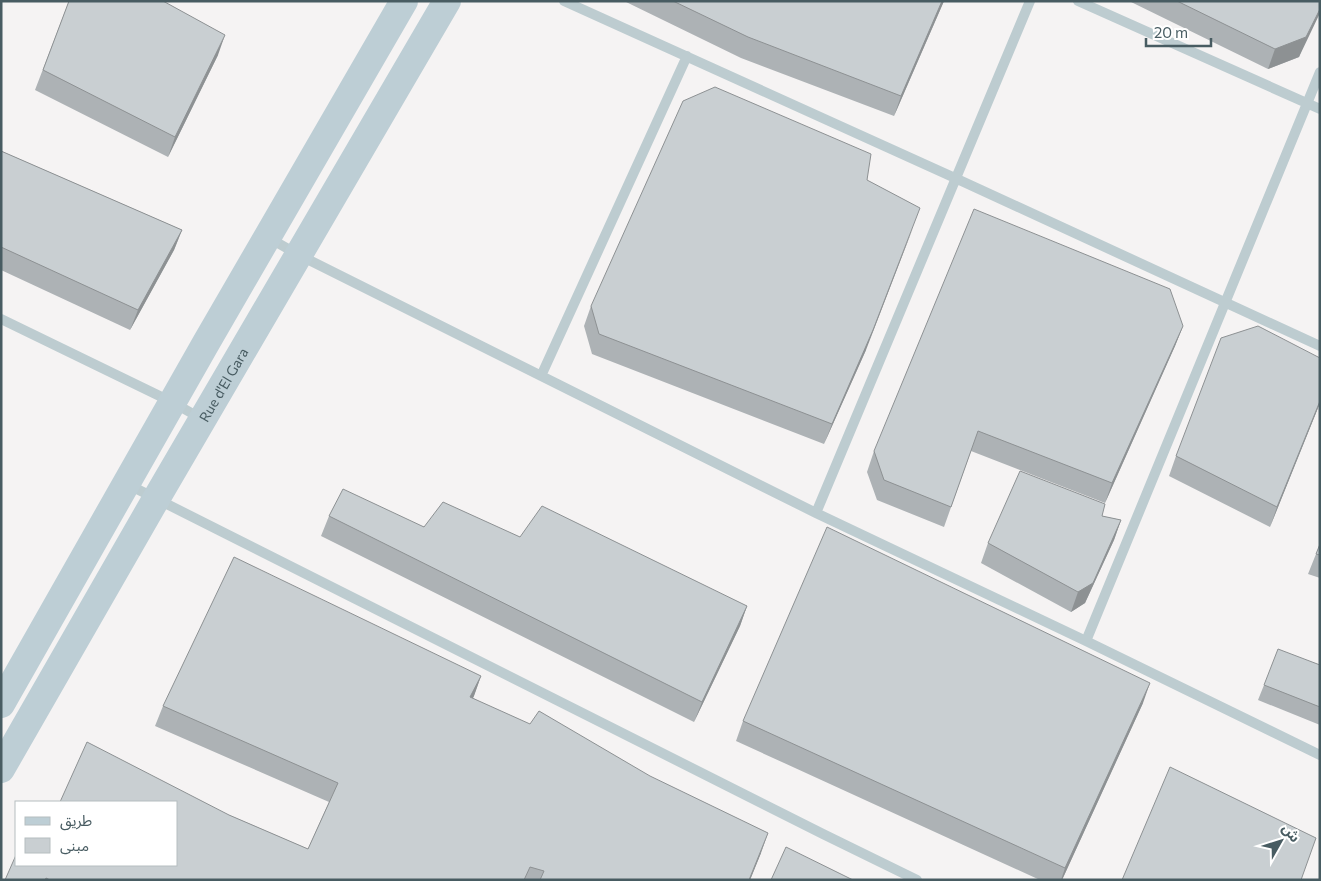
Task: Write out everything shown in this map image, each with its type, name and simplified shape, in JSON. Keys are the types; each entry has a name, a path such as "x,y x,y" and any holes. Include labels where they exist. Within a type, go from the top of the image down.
{"street":[{"path":"1,704 172,402 404,1"},
{"name":"Rue d'El Gara","path":"1,768 447,1"}],"lane":[{"path":"564,1 1320,346"},
{"path":"816,513 1030,1"},
{"path":"1078,1 1320,109"},
{"path":"540,376 687,56"},
{"path":"1086,641 1320,72"},
{"path":"268,238 816,513 1320,755"},
{"path":"1,318 172,402 202,420"},
{"path":"127,484 917,880"}],"building":[{"path":"69,1 163,1 225,35 175,137 43,70"},
{"path":"673,1 942,1 901,96 748,37"},
{"path":"1177,1 1320,1 1320,9 1306,37 1275,49"},
{"path":"715,87 871,154 867,180 920,208 873,330 832,424 599,334 591,306 683,101"},
{"path":"1,151 182,230 138,310 1,247"},
{"path":"974,209 1170,289 1183,326 1112,483 978,431 951,507 884,480 874,451"},
{"path":"1258,326 1320,358 1320,401 1277,507 1176,456 1221,338"},
{"path":"1020,471 1105,504 1102,516 1121,520 1093,583 1078,592 988,543"},
{"path":"343,489 424,527 443,502 520,537 542,506 747,606 702,702 329,516"},
{"path":"827,527 1150,683 1065,868 743,721"},
{"path":"1320,544 1320,555 1316,554"},
{"path":"234,557 481,676 470,697 530,724 539,711 650,776 768,833 749,880 540,880 544,871 530,867 524,880 50,880 46,878 45,880 5,880 15,857 15,866 178,866 178,801 60,801 87,742 229,815 308,849 338,783 163,706"},
{"path":"1278,649 1320,665 1320,707 1264,685"},
{"path":"1170,767 1316,838 1301,880 1122,880"},
{"path":"786,847 853,880 771,880"}]}
